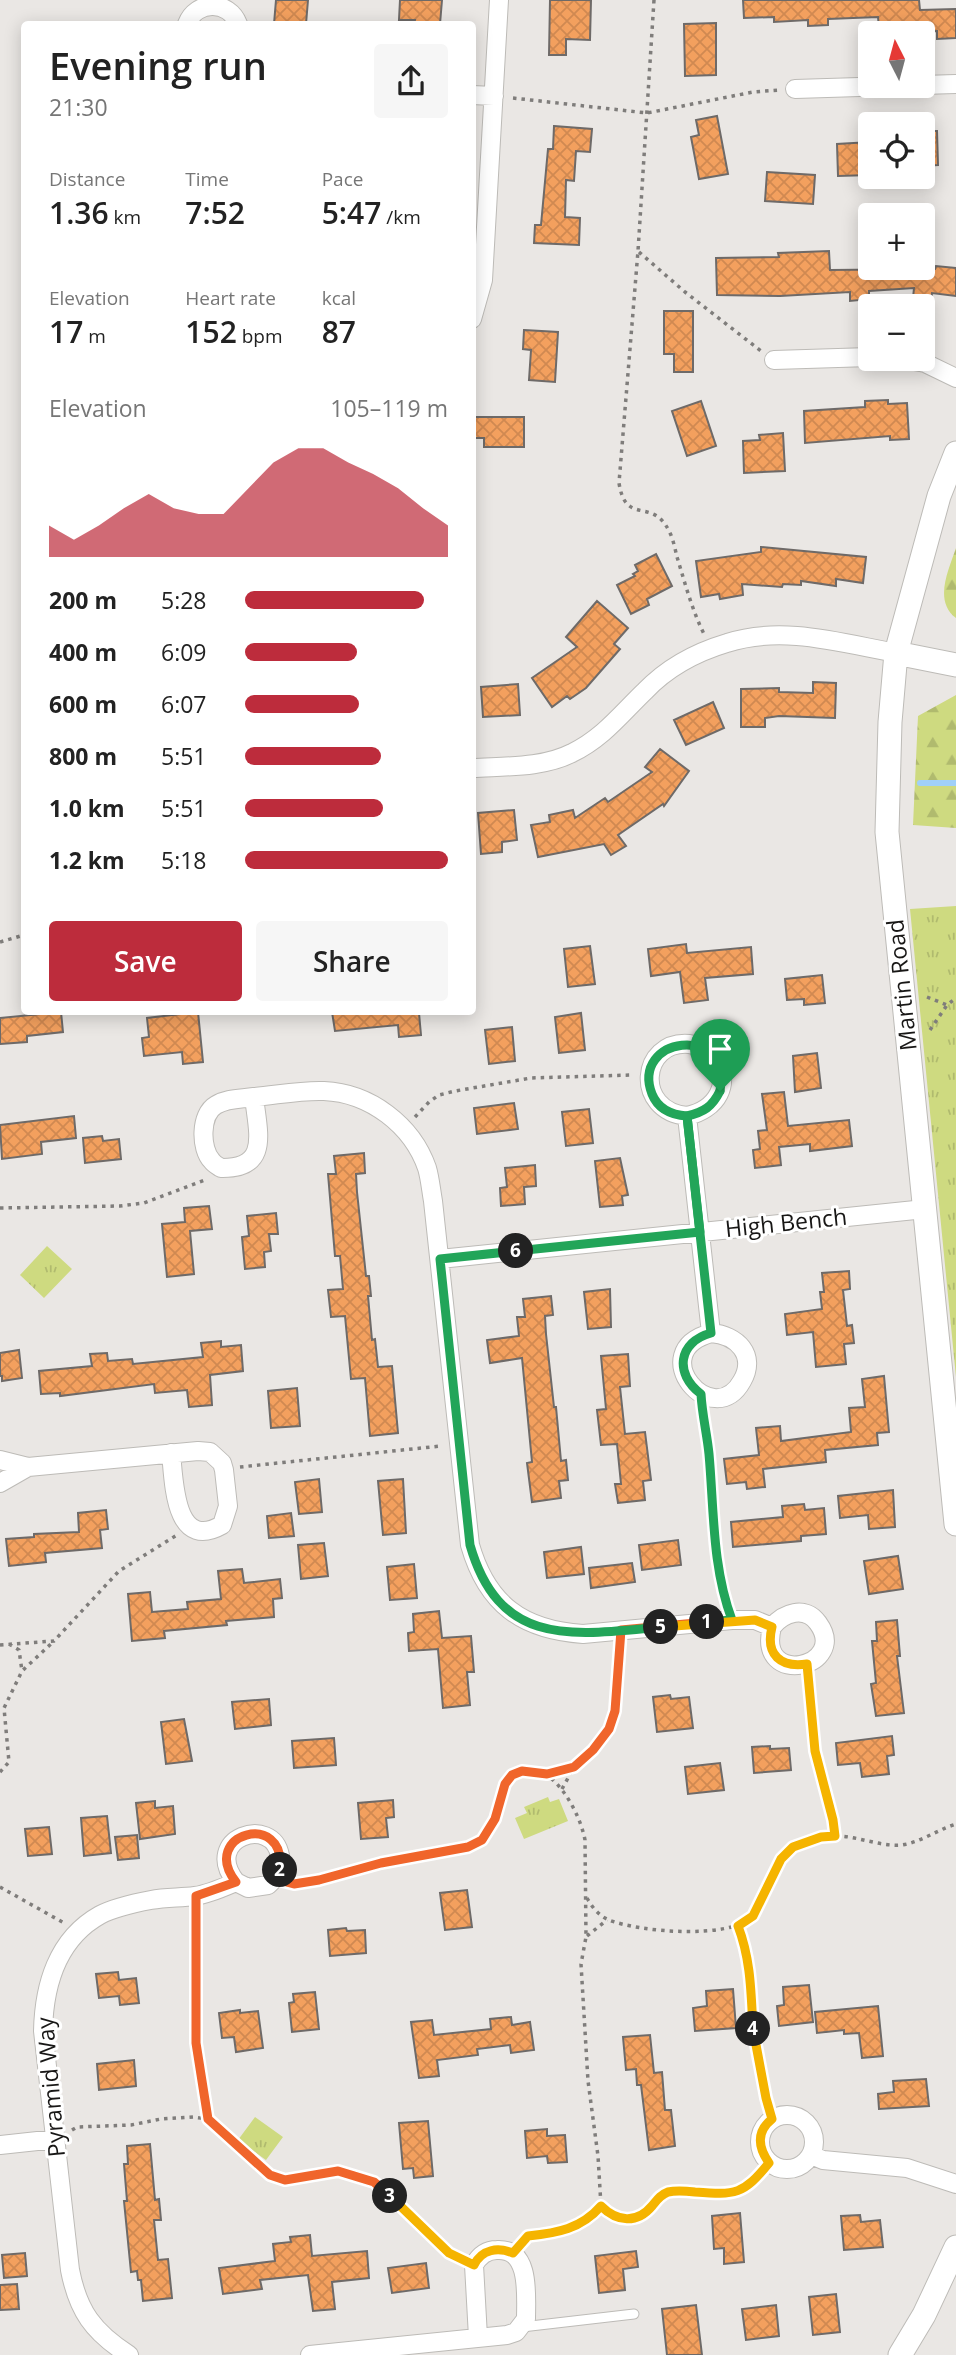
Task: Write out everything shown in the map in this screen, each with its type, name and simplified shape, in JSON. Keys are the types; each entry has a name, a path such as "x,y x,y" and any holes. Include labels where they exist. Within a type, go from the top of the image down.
{"street":[{"path":"476,305 483,280 499,0"},
{"path":"188,21 198,8 214,4 230,9 236,21"},
{"path":"935,85 956,84"},
{"path":"795,89 858,87"},
{"path":"476,95 494,96"},
{"path":"774,360 858,358"},
{"path":"935,368 956,378"},
{"name":"Martin Road","path":"956,453 936,508 896,653 890,722 887,832 956,1524"},
{"path":"476,768 544,762 570,754 594,741 617,722 645,690 664,674 688,658 729,642 779,635 808,637 956,665"},
{"path":"682,1044 695,1045 712,1056 722,1079 720,1091 710,1107 687,1116 667,1111 659,1105 650,1086 650,1073 655,1060 670,1047 682,1044"},
{"path":"254,1097 258,1137 254,1157 246,1165 221,1168 211,1161 204,1132 206,1115 212,1106 225,1101 254,1097 306,1091 348,1094 369,1102 388,1114 404,1129 427,1168 440,1259 470,1545 476,1565 494,1595 516,1615 539,1628 559,1632 583,1634 732,1620 755,1620 772,1627"},
{"path":"687,1116 711,1333"},
{"name":"High Bench","path":"440,1259 925,1209"},
{"path":"711,1333 733,1338 741,1346 747,1361 746,1375 739,1387 730,1394 716,1398 701,1394 691,1387 682,1366 685,1353 692,1343 711,1333"},
{"path":"0,1460 28,1467 198,1451 209,1452 222,1462 228,1506 222,1525 215,1530 195,1529 187,1524 178,1509 171,1454"},
{"path":"0,1483 28,1467"},
{"path":"797,1612 815,1618 821,1625 823,1648 817,1658 807,1664 785,1664 775,1655 770,1637 772,1627 787,1614 797,1612"},
{"path":"236,1882 226,1867 227,1853 236,1839 257,1834 267,1837 278,1847 281,1858 275,1879"},
{"name":"Pyramid Way","path":"129,2355 99,2332 81,2308 75,2292 43,2031 44,2001 49,1979 60,1956 77,1932 100,1915 154,1899 196,1896 236,1882 248,1888 260,1888 275,1879"},
{"path":"792,2115 804,2121 811,2129 814,2142 811,2155 793,2168 781,2168 769,2163 762,2151 762,2131 772,2119 792,2115"},
{"path":"0,2145 55,2139"},
{"path":"811,2155 823,2160 907,2168 956,2184"},
{"path":"900,2355 925,2315 956,2246"},
{"path":"310,2355 507,2335 516,2332 526,2319 523,2267 513,2253 488,2251 482,2254 474,2265 478,2337"}],"lane":[{"path":"520,2327 634,2314"}],"path":[{"path":"654,0 638,251 618,484 622,501 632,509 651,512 669,531 697,620 710,649"},
{"path":"494,96 647,113 753,92 795,89"},
{"path":"638,251 685,292 774,360"},
{"path":"0,942 21,936"},
{"path":"927,997 947,1005"},
{"path":"930,1030 947,1005 956,998"},
{"path":"404,1129 429,1102 439,1095 455,1091 531,1078 650,1073"},
{"path":"0,1208 120,1206 144,1203 202,1182 221,1168"},
{"path":"701,1394 709,1453 715,1538 725,1601 732,1620"},
{"path":"224,1470 458,1444"},
{"path":"0,1772 9,1762 4,1708 22,1671 119,1571 174,1538 187,1524"},
{"path":"562,1789 574,1767 593,1750 609,1729 615,1711 621,1630"},
{"path":"0,1644 54,1641"},
{"path":"9,1644 19,1650 22,1671"},
{"path":"807,1664 815,1751 835,1836"},
{"path":"275,1879 294,1884 319,1880 381,1863 468,1847 482,1840 490,1830 505,1784 512,1775 522,1771 547,1774 574,1767"},
{"path":"547,1774 562,1789 583,1829 586,1937 581,1965 583,2015 601,2206"},
{"path":"585,1896 607,1920 646,1928 681,1931 738,1926 753,1916 781,1859 793,1847 821,1837 835,1836 898,1845 916,1842 956,1824"},
{"path":"0,1887 53,1915 77,1932"},
{"path":"196,1896 196,2043 208,2119"},
{"path":"586,1937 607,1920"},
{"path":"738,1926 747,1950 756,2048 772,2119"},
{"path":"55,2139 78,2127 131,2125 161,2119 193,2117 208,2119 270,2175 285,2180 338,2171 374,2182 449,2253 474,2265"},
{"path":"601,2206 619,2219 642,2217 659,2197 667,2193 738,2192 752,2183 769,2163"},
{"path":"513,2253 528,2236 551,2235 579,2225 601,2206"}],"green space":[{"path":"956,548 956,618 945,603 944,594"},
{"path":"956,695 956,828 913,825 918,716"},
{"path":"956,906 956,1377 910,909"},
{"path":"47,1246 72,1269 44,1298 20,1275"},
{"path":"548,1797 550,1802 559,1799 568,1821 524,1839 515,1818 527,1813 524,1807"},
{"path":"255,2117 283,2137 266,2160 238,2140"}],"building":[{"path":"276,0 308,0 306,21 274,21"},
{"path":"400,0 442,0 440,21 399,20"},
{"path":"550,0 591,0 590,40 566,39 566,55 549,55"},
{"path":"743,0 919,0 920,10 956,9 956,38 937,39 935,21 878,21 878,17 828,19 828,25 808,26 808,20 774,22 774,17 744,18"},
{"path":"716,23 716,75 685,76 684,24"},
{"path":"717,116 728,174 699,179 691,137 699,135 696,120"},
{"path":"554,126 592,129 590,152 576,151 574,181 566,180 565,217 580,218 579,245 534,243 535,225 541,225 548,149 553,149"},
{"path":"935,131 937,131 938,165 935,165"},
{"path":"858,143 858,175 838,176 837,144"},
{"path":"767,172 815,175 813,204 765,201"},
{"path":"829,251 830,270 858,270 858,280 935,280 936,266 956,268 956,296 913,294 914,288 869,291 869,294 858,294 858,300 850,301 850,292 780,296 717,295 716,258 779,257 778,253"},
{"path":"664,311 693,311 693,372 674,372 674,354 664,354"},
{"path":"524,330 558,332 555,382 529,380 531,350 523,349"},
{"path":"888,400 888,404 907,403 909,439 890,440 890,436 805,443 804,411 865,407 865,401"},
{"path":"701,401 716,446 687,456 672,411"},
{"path":"476,417 524,417 524,447 484,447 484,438 476,438"},
{"path":"783,433 785,471 744,473 743,441 760,440 759,435"},
{"path":"761,547 866,557 863,583 836,579 836,586 801,581 801,585 783,584 782,587 742,584 743,595 720,599 719,594 701,597 696,561 761,552"},
{"path":"656,554 672,586 647,599 649,605 631,614 617,585 635,576 633,574 638,571 635,565"},
{"path":"597,601 628,628 614,644 620,649 586,688 570,699 567,696 552,707 532,678 577,647 566,637"},
{"path":"813,682 836,683 835,718 779,716 765,718 765,727 741,727 741,689 779,688 779,692 813,693"},
{"path":"518,684 520,715 483,717 481,687"},
{"path":"713,702 724,728 686,745 674,720"},
{"path":"660,749 689,771 664,806 663,804 618,835 626,846 611,855 604,844 538,857 531,825 550,822 549,815 573,810 575,818 605,798 608,802 652,772 645,767"},
{"path":"514,810 517,840 502,842 502,852 481,854 478,813"},
{"path":"686,944 687,953 751,947 753,974 705,978 708,1000 684,1003 680,972 651,976 648,949"},
{"path":"590,946 595,984 568,987 564,949"},
{"path":"822,975 825,1003 804,1005 804,999 787,1000 785,979"},
{"path":"581,1013 585,1050 559,1053 555,1017"},
{"path":"61,1015 63,1032 27,1036 27,1042 0,1044 0,1018"},
{"path":"198,1015 203,1062 183,1064 182,1052 144,1056 142,1038 149,1037 147,1018"},
{"path":"332,1015 419,1015 421,1035 399,1037 398,1025 335,1031"},
{"path":"512,1027 515,1061 489,1064 485,1030"},
{"path":"817,1053 821,1088 795,1092 793,1056"},
{"path":"784,1092 788,1126 849,1120 852,1146 810,1151 810,1144 779,1147 781,1165 755,1168 753,1150 760,1149 758,1131 767,1130 762,1094"},
{"path":"514,1103 518,1129 477,1134 474,1108"},
{"path":"589,1109 593,1143 566,1146 562,1112"},
{"path":"74,1116 76,1138 41,1142 42,1154 2,1159 0,1125"},
{"path":"102,1136 103,1141 119,1139 121,1159 85,1163 83,1138"},
{"path":"364,1153 365,1173 356,1174 366,1276 369,1276 371,1296 368,1296 372,1340 375,1339 378,1367 392,1366 398,1433 370,1436 365,1378 351,1379 345,1316 331,1317 328,1290 343,1289 340,1256 335,1256 328,1174 336,1174 334,1156"},
{"path":"620,1158 628,1195 622,1196 623,1205 600,1207 595,1161"},
{"path":"535,1165 536,1186 524,1187 525,1204 501,1206 500,1188 507,1187 505,1168"},
{"path":"209,1206 212,1229 190,1231 194,1274 167,1277 162,1224 185,1222 184,1208"},
{"path":"276,1213 278,1234 269,1234 271,1251 264,1252 265,1267 245,1269 242,1237 249,1236 247,1216"},
{"path":"849,1271 850,1289 843,1290 847,1326 852,1325 854,1343 844,1344 846,1364 816,1367 813,1332 787,1335 785,1314 822,1309 822,1273"},
{"path":"610,1289 611,1327 588,1329 584,1292"},
{"path":"551,1296 553,1315 545,1316 546,1334 561,1461 566,1460 568,1480 559,1481 561,1498 532,1502 527,1463 532,1462 522,1358 490,1363 487,1340 519,1336 517,1317 525,1317 523,1299"},
{"path":"221,1341 221,1347 241,1345 243,1371 210,1375 212,1405 189,1407 187,1390 155,1393 154,1384 60,1396 60,1393 41,1394 39,1371 92,1366 90,1354 107,1353 108,1361 132,1359 133,1364 203,1357 201,1343"},
{"path":"19,1350 22,1378 2,1381 0,1353"},
{"path":"628,1354 630,1386 620,1387 625,1434 645,1432 651,1480 643,1481 645,1500 618,1503 615,1484 621,1484 617,1444 601,1445 597,1410 606,1409 601,1356"},
{"path":"884,1376 889,1432 877,1433 878,1445 825,1450 826,1462 763,1469 765,1487 747,1489 746,1482 727,1484 724,1459 759,1455 756,1428 780,1426 781,1441 851,1432 849,1408 865,1407 862,1379"},
{"path":"297,1388 300,1426 271,1428 268,1391"},
{"path":"319,1479 322,1512 299,1514 295,1482"},
{"path":"403,1479 406,1533 383,1535 378,1481"},
{"path":"893,1490 895,1527 869,1529 868,1515 840,1518 838,1496"},
{"path":"804,1504 805,1510 824,1508 826,1534 801,1536 801,1541 733,1547 731,1522 783,1517 782,1506"},
{"path":"106,1510 108,1529 100,1530 102,1548 45,1553 46,1562 9,1566 6,1539 34,1537 34,1534 79,1532 78,1513"},
{"path":"291,1513 294,1536 269,1538 267,1516"},
{"path":"678,1540 681,1565 642,1570 639,1545"},
{"path":"324,1543 328,1576 301,1579 298,1545"},
{"path":"581,1547 584,1574 547,1578 544,1552"},
{"path":"898,1556 903,1589 869,1594 864,1561"},
{"path":"632,1563 635,1582 591,1588 589,1568"},
{"path":"414,1564 417,1598 390,1600 387,1567"},
{"path":"242,1569 244,1583 280,1579 282,1598 273,1599 274,1617 164,1631 165,1638 132,1641 128,1594 150,1592 152,1612 188,1609 187,1602 221,1599 218,1571"},
{"path":"439,1611 442,1638 471,1636 474,1672 467,1672 470,1705 443,1708 438,1649 409,1651 408,1633 414,1632 413,1614"},
{"path":"897,1620 900,1656 897,1656 904,1713 876,1716 871,1684 876,1683 872,1641 877,1641 876,1622"},
{"path":"670,1695 671,1699 689,1697 693,1728 657,1732 653,1697"},
{"path":"269,1699 271,1725 235,1729 232,1702"},
{"path":"184,1719 192,1761 166,1764 161,1722"},
{"path":"892,1736 894,1755 887,1756 889,1774 862,1777 860,1763 838,1765 836,1743"},
{"path":"334,1738 336,1765 294,1768 292,1741"},
{"path":"770,1746 770,1749 789,1748 791,1770 754,1773 752,1747"},
{"path":"720,1763 724,1790 688,1794 685,1767"},
{"path":"393,1800 394,1817 386,1818 388,1837 361,1839 358,1803"},
{"path":"155,1801 155,1808 173,1806 175,1834 140,1839 136,1803"},
{"path":"107,1816 111,1853 84,1856 81,1818"},
{"path":"49,1827 52,1854 28,1856 25,1829"},
{"path":"137,1835 139,1858 118,1860 115,1837"},
{"path":"467,1890 472,1927 445,1930 440,1893"},
{"path":"346,1928 347,1931 365,1930 366,1953 330,1956 328,1930"},
{"path":"118,1972 119,1980 136,1978 139,2003 120,2005 119,1996 99,1998 96,1974"},
{"path":"809,1985 813,2022 779,2026 777,2006 784,2005 783,1987"},
{"path":"733,1989 736,2028 695,2031 693,2008 707,2006 706,1991"},
{"path":"315,1992 319,2029 292,2032 289,2003 294,2002 293,1994"},
{"path":"878,2006 883,2056 862,2058 859,2033 844,2034 844,2030 817,2033 815,2012"},
{"path":"240,2010 240,2013 258,2011 263,2048 236,2052 234,2037 222,2038 219,2013"},
{"path":"511,2017 512,2025 530,2022 534,2050 511,2053 510,2045 477,2049 478,2055 437,2060 439,2076 419,2078 411,2022 432,2020 434,2035 491,2029 490,2019"},
{"path":"650,2035 654,2073 662,2072 665,2110 671,2110 675,2146 649,2150 641,2085 637,2085 636,2069 626,2070 623,2037"},
{"path":"134,2060 136,2086 99,2090 97,2064"},
{"path":"926,2079 929,2106 879,2109 878,2094 894,2092 893,2081"},
{"path":"428,2121 433,2176 414,2178 413,2168 403,2169 399,2123"},
{"path":"547,2129 547,2136 565,2135 567,2162 548,2163 547,2156 527,2158 525,2131"},
{"path":"150,2144 155,2200 159,2199 161,2220 154,2220 158,2260 168,2259 172,2298 143,2301 141,2280 138,2280 137,2271 131,2272 124,2201 127,2201 124,2164 128,2164 127,2146"},
{"path":"740,2213 744,2262 724,2264 724,2248 714,2249 712,2216"},
{"path":"860,2215 861,2222 880,2220 883,2247 844,2250 841,2216"},
{"path":"310,2235 312,2256 367,2251 369,2278 332,2282 335,2309 313,2311 308,2275 260,2280 262,2289 223,2294 219,2268 275,2261 273,2244 291,2242 290,2237"},
{"path":"636,2251 638,2267 623,2269 625,2290 599,2293 595,2256"},
{"path":"25,2253 27,2276 4,2278 2,2255"},
{"path":"426,2263 429,2288 392,2293 388,2268"},
{"path":"17,2284 19,2309 0,2310 0,2285"},
{"path":"836,2294 840,2332 813,2335 809,2297"},
{"path":"696,2305 702,2355 667,2355 662,2309"},
{"path":"776,2305 779,2336 746,2340 742,2309"}],"waterway":[{"path":"920,783 956,783"}],"route":[{"path":"720,1091 710,1107 687,1116 700,1232 711,1333 692,1343 685,1353 682,1366 691,1387 701,1394 709,1453 715,1538 725,1601 732,1620 621,1630 620,1655 616,1675 615,1711 609,1729 593,1750 574,1767 547,1774 522,1771 512,1775 505,1784 490,1830 482,1840 468,1847 381,1863 294,1884 275,1879 281,1858 273,1841 257,1834 245,1835 236,1839 227,1853 226,1867 236,1882 196,1896 196,2043 208,2119 270,2175 285,2180 338,2171 374,2182 449,2253 474,2265 477,2259 488,2251 507,2250 513,2253 528,2236 551,2235 579,2225 601,2206 619,2219 630,2220 642,2217 659,2197 667,2193 738,2192 752,2183 769,2163 762,2151 760,2140 762,2131 772,2119 753,2028 751,1973 747,1950 738,1926 753,1916 781,1859 793,1847 821,1837 835,1836 815,1751 807,1664 785,1664 771,1649 772,1627 755,1620 732,1620 583,1634 559,1632 539,1628 524,1620 494,1595 483,1580 470,1545 440,1259 700,1232 694,1174 687,1116 677,1115 659,1105 653,1097 650,1073 655,1060 670,1047 695,1045 706,1050 719,1067 722,1079 720,1091"}]}
